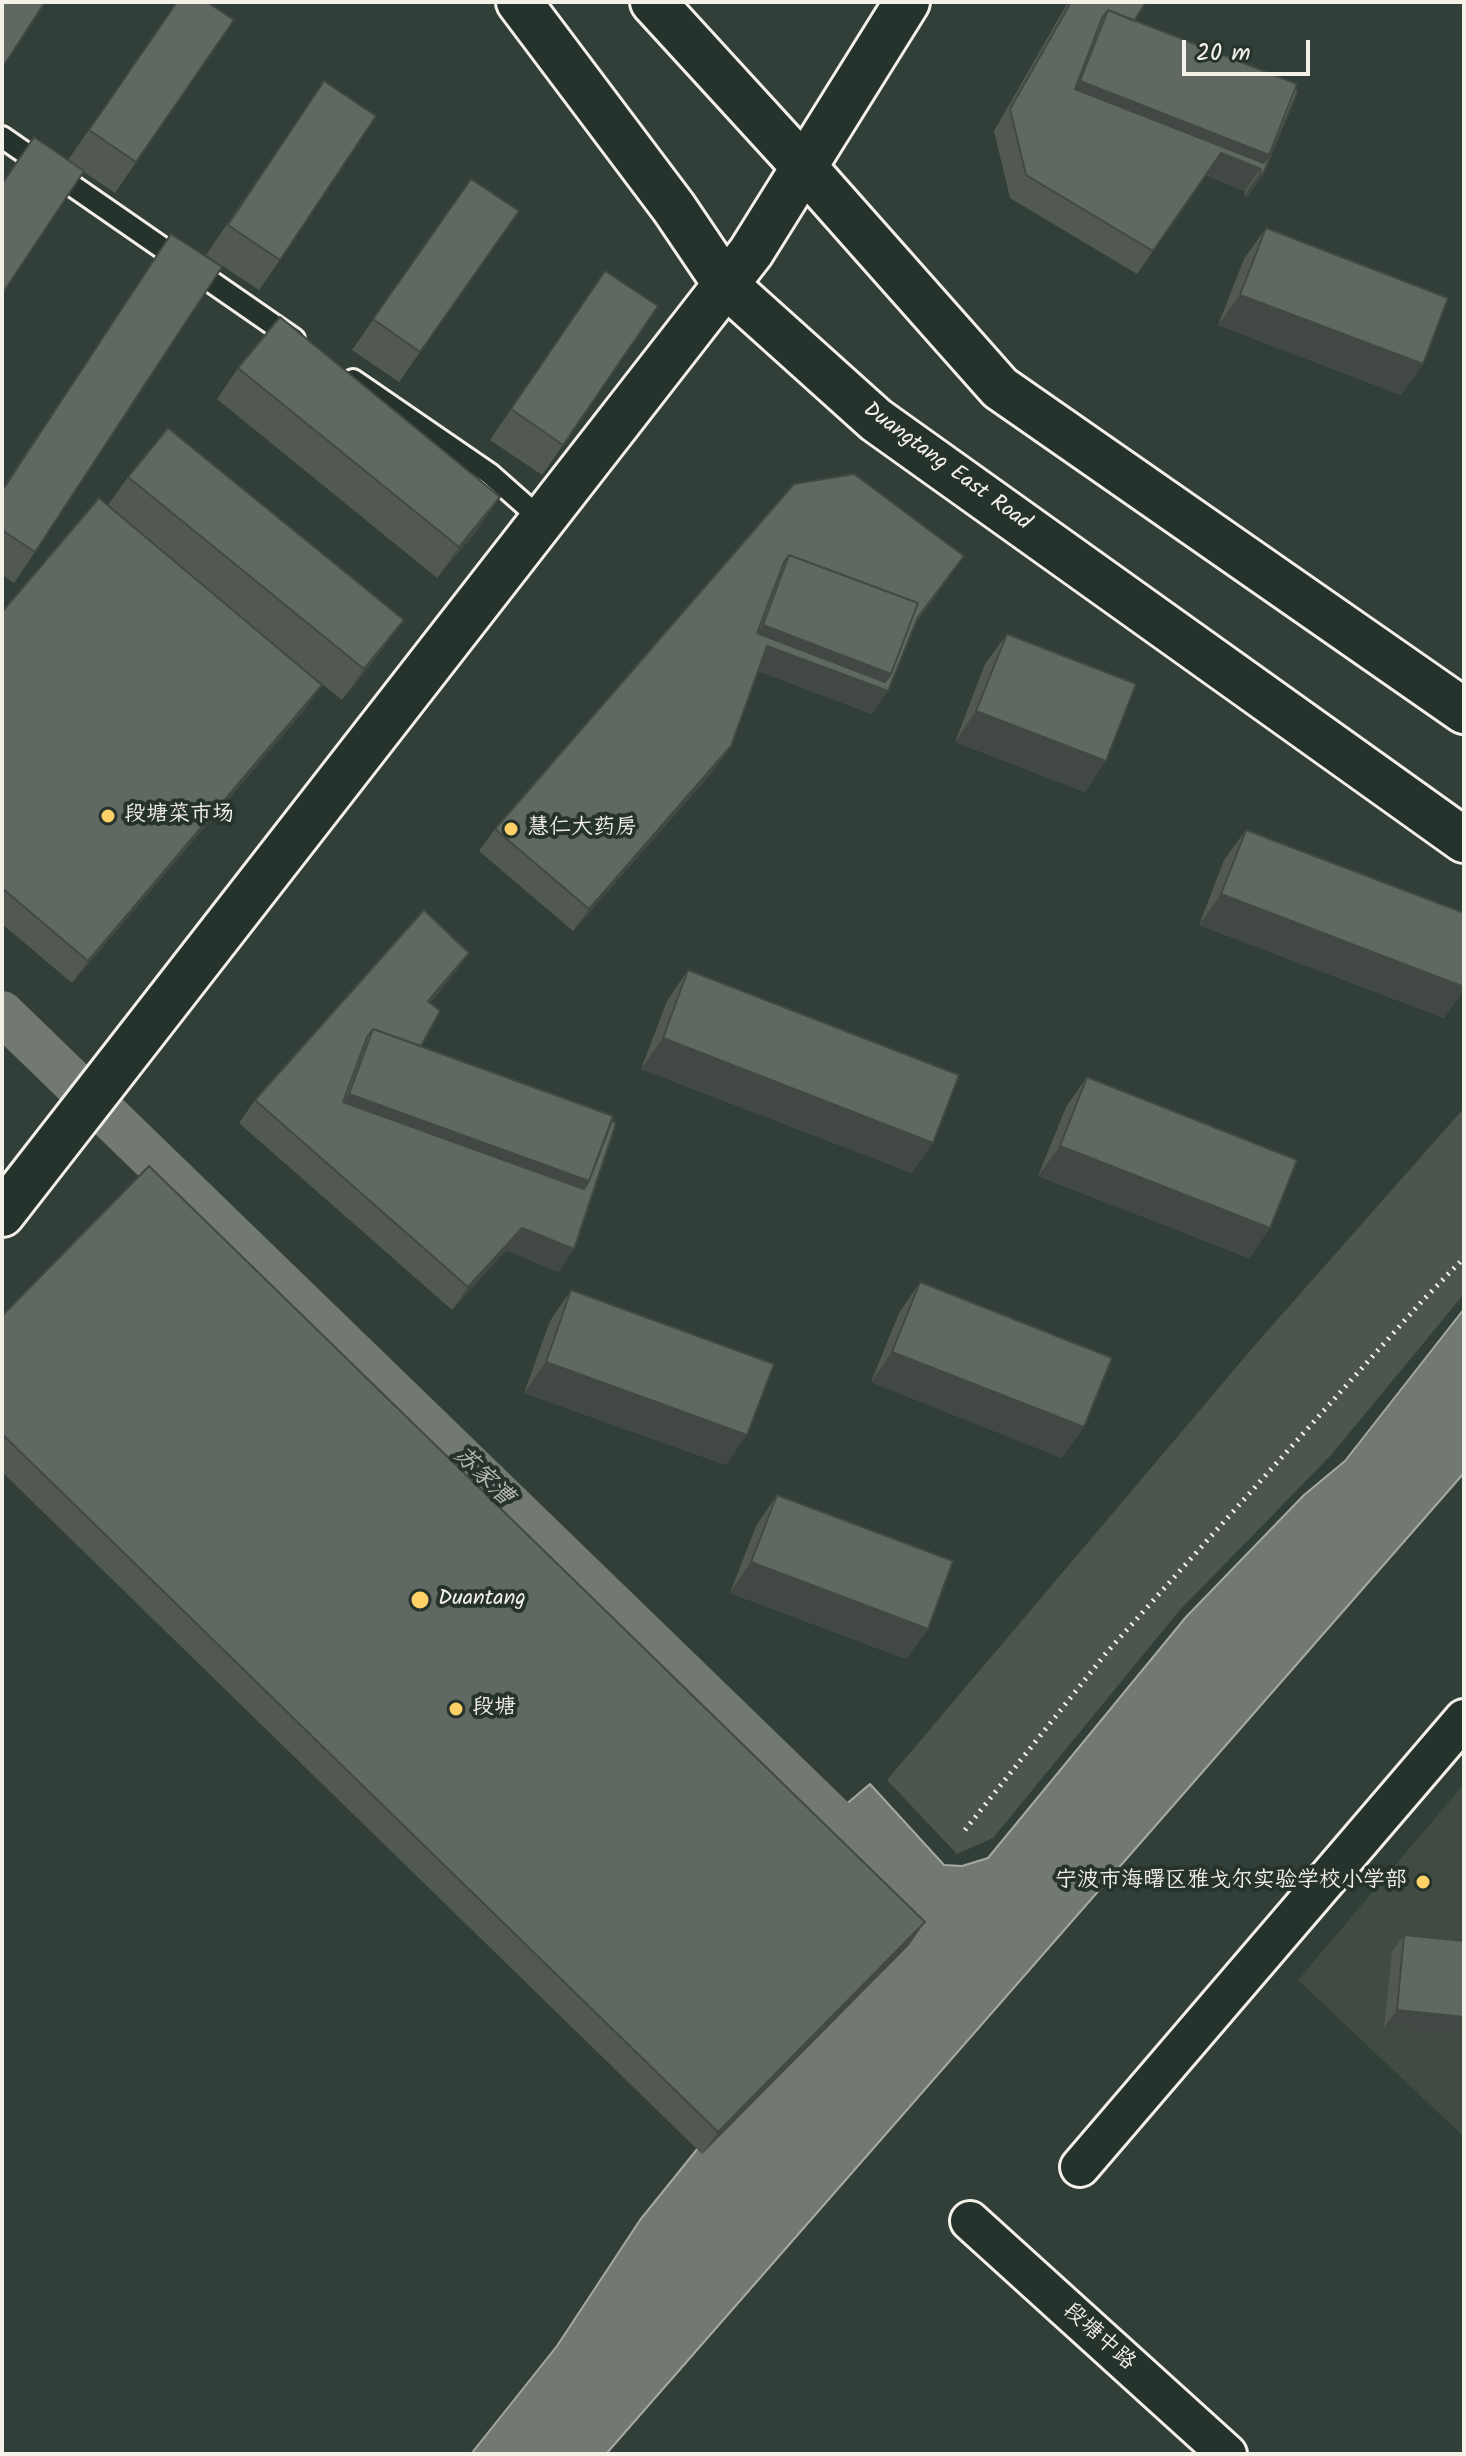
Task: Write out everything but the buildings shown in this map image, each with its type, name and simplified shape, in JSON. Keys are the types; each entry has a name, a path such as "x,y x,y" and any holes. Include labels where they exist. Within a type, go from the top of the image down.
{"main road":[{"name":"Duangtang East Road","path":"519,2 674,208 726,285 876,420 1464,840"},
{"path":"653,2 1000,388 1464,711"},
{"path":"2,1214 751,252 907,2"}],"street":[{"path":"1080,2167 1464,1719"},
{"name":"段塘中路","path":"970,2221 1227,2454"}],"lane":[{"path":"2,137 310,350"},
{"path":"336,368 490,474 542,520"}],"path":[{"path":"965,1830 1107,1652 1464,1258"}],"shaded area":[{"path":"1464,1108 1464,1294 1331,1455 1179,1611 993,1838 957,1854 887,1780 1255,1345"},
{"path":"1464,1309 1464,1473 606,2454 471,2454 557,2346 640,2220 769,2060 799,1844 870,1784 944,1865 962,1866 988,1858 1186,1617 1304,1495 1345,1461"},
{"name":"宁波市海曙区雅戈尔实验学校小学部","path":"1464,1784 1464,2137 1298,1980"}],"waterway":[{"name":"苏家漕","path":"2,1013 873,1857"}],"place":[{"name":"段塘菜市场","path":"108,816"},
{"name":"慧仁大药房","path":"511,829"},
{"name":"Duantang","path":"420,1600"},
{"name":"段塘","path":"456,1709"},
{"name":"宁波市海曙区雅戈尔实验学校小学部","path":"1423,1882"}]}
